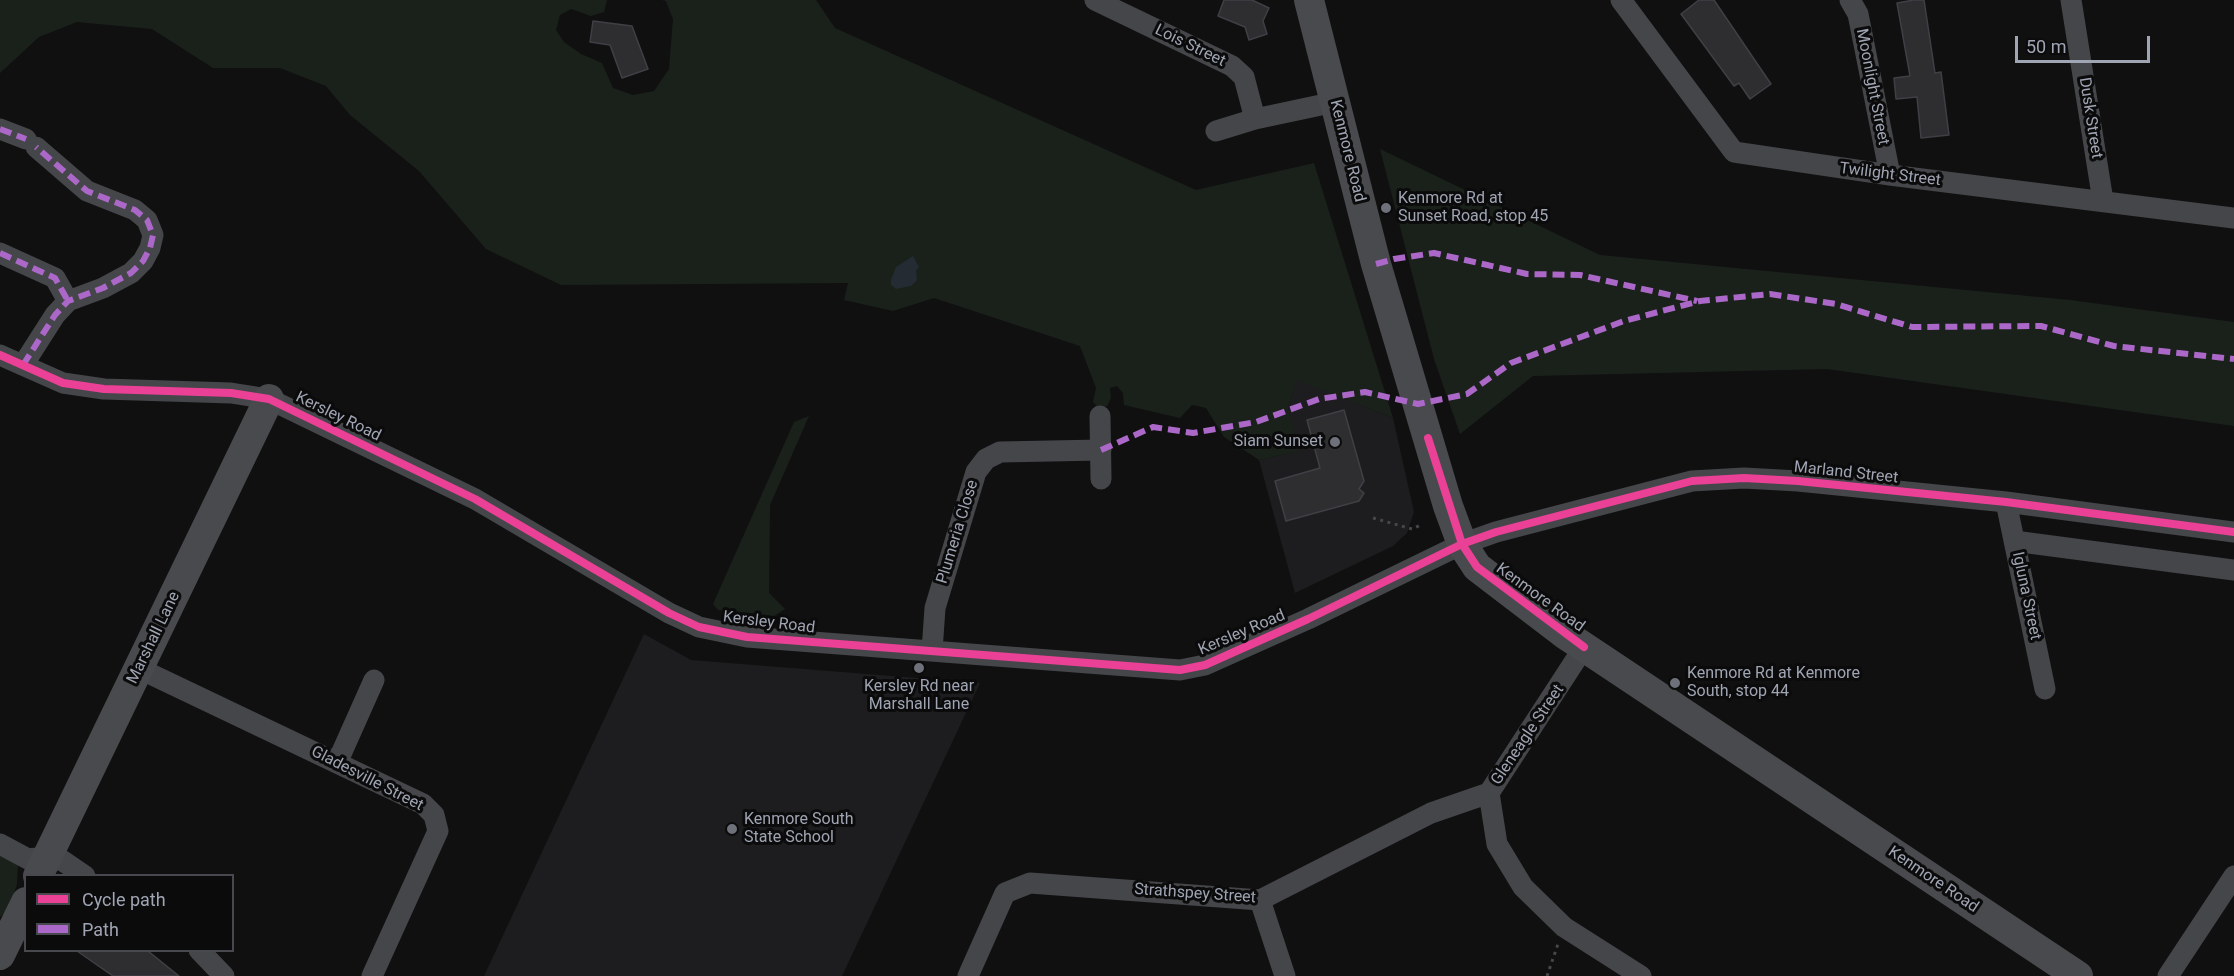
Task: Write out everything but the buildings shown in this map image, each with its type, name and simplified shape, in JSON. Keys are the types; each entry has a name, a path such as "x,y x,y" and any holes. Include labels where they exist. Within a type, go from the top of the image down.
{"street":[{"name":"Lois Street","path":"1095,0 1232,66 1244,77 1255,119"},
{"name":"Kenmore Road","path":"1310,0 1376,264 1448,506 1462,544 1484,575 1584,647 2078,976"},
{"name":"Twilight Street","path":"1621,0 1734,152 1890,175 2234,218"},
{"name":"Moonlight Street","path":"1850,0 1858,14 1890,175"},
{"name":"Dusk Street","path":"2071,0 2103,201"},
{"path":"1215,131 1255,119 1335,102"},
{"path":"0,129 31,143 87,191 135,210 147,220 153,235 150,248 143,261 131,273 103,288 68,301 55,315 23,365"},
{"path":"0,253 55,278 68,301"},
{"name":"Kersley Road","path":"0,355 63,383 104,389 231,393 269,399 475,499 669,613 699,627 747,637 1180,670 1205,665 1308,619 1462,544"},
{"name":"Marshall Lane","path":"42,866 140,669 269,399"},
{"path":"1100,416 1101,479"},
{"name":"Plumeria Close","path":"932,651 935,608 976,472 986,459 1000,452 1101,450"},
{"name":"Marland Street","path":"1462,544 1496,532 1692,481 1744,478 1798,481 2006,502 2234,532"},
{"name":"Igluna Street","path":"2006,502 2045,689"},
{"path":"2014,542 2234,570"},
{"name":"Gleneagle Street","path":"1584,647 1489,793 1497,844 1523,886 1564,927 1641,976"},
{"name":"Gladesville Street","path":"140,669 423,804 434,815 438,831 372,976"},
{"path":"336,763 374,680"},
{"name":"Strathspey Street","path":"968,976 1005,893 1030,882 1260,900 1431,813 1489,793"},
{"path":"0,844 42,866 63,861 83,874"},
{"path":"2168,976 2234,876"},
{"path":"1260,900 1285,976"},
{"path":"1,951 24,906"},
{"path":"201,952 224,976"}],"path":[{"path":"1374,518 1412,529 1421,525"},
{"path":"1547,976 1564,927"}],"shaded area":[{"path":"0,0 607,0 604,12 591,16 571,9 560,15 556,30 564,42 581,54 602,63 613,88 633,95 654,91 669,69 673,19 666,1 662,0 816,0 835,28 1196,190 1314,163 1393,418 1297,380 1288,407 1299,451 1259,460 1224,437 1206,408 1192,405 1180,418 1124,405 1123,393 1117,386 1110,388 1111,398 1107,406 1099,408 1093,402 1096,388 1080,346 934,298 893,311 844,300 848,283 561,285 486,249 419,171 350,115 326,86 280,68 213,68 152,29 77,22 39,37 0,73"},
{"path":"1380,149 1600,255 2070,300 2234,322 2234,426 1827,369 1533,376 1460,434 1434,359"},
{"path":"913,256 919,267 916,270 917,280 911,286 896,289 891,285 891,280 896,267"},
{"path":"1297,379 1393,418 1414,512 1407,533 1393,546 1295,593 1259,460 1298,451 1288,407"},
{"path":"809,416 770,505 769,593 785,609 774,616 718,610 713,604 794,422"},
{"name":"Kenmore South State School","path":"644,634 691,660 980,683 842,976 484,976"},
{"path":"0,856 18,865 17,884 9,909 0,917"}],"marked path":[{"path":"0,129 26,139"},
{"path":"23,365 55,315 68,301 103,288 131,273 143,261 150,248 153,235 147,220 135,210 87,191 36,147"},
{"path":"0,253 55,278 68,301"},
{"path":"1376,264 1434,253 1527,274 1580,275 1697,301"},
{"path":"1101,450 1153,427 1193,433 1256,422 1319,399 1365,392 1418,404 1467,394 1511,363 1624,321 1700,301 1770,294 1836,304 1912,327 2041,326 2114,346 2234,359"}],"cycle path":[{"path":"0,355 63,383 104,389 231,393 269,399 475,499 669,613 699,627 747,637 1180,670 1205,665 1308,619 1462,544 1496,532 1692,481 1744,478 1798,481 2006,502 2234,532"},
{"path":"1428,438 1462,544 1477,567 1584,647"}],"place":[{"name":"Kenmore Rd at Sunset Road, stop 45","path":"1386,208"},
{"name":"Siam Sunset","path":"1335,442"},
{"name":"Kersley Rd near Marshall Lane","path":"919,668"},
{"name":"Kenmore Rd at Kenmore South, stop 44","path":"1675,683"},
{"name":"Kenmore South State School","path":"732,829"}]}
